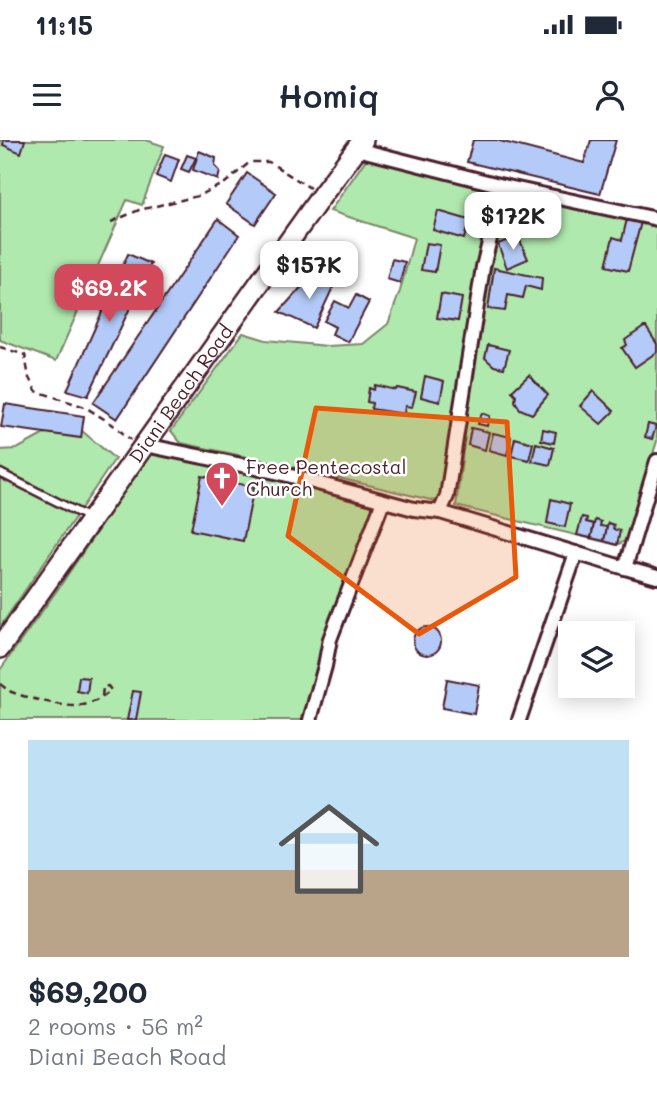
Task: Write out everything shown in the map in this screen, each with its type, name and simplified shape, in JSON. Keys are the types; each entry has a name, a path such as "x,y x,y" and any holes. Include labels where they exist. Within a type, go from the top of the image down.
{"main road":[{"name":"Diani Beach Road","path":"0,648 360,144"}],"street":[{"path":"360,144 503,186 657,219"},
{"path":"440,512 447,496 483,267 503,186"},
{"path":"143,447 280,473 414,509 440,512 657,577"},
{"path":"625,568 657,461"},
{"path":"310,720 330,639 383,501"},
{"path":"519,720 576,553"}],"lane":[{"path":"0,473 91,519"}],"path":[{"path":"111,222 139,210 198,196 225,183 250,162 269,162 322,195"},
{"path":"0,347 25,355 29,378 36,391 85,407 143,447"},
{"path":"0,684 9,691 74,707 93,703 102,697"}],"highlighted area":[{"path":"316,408 507,422 516,577 419,634 288,536"}],"green space":[{"path":"0,140 146,140 164,146 142,205 127,200 56,361 0,340"},
{"path":"371,152 495,190 479,258 439,502 181,443 171,431 243,333 266,340 327,346 363,344 388,324 414,238 330,211"},
{"path":"508,191 657,225 657,441 626,540 617,545 456,506 478,333 489,268"},
{"path":"81,430 115,459 0,627 0,450 17,449 46,433"},
{"path":"152,450 376,505 324,638 322,658 306,720 0,720 0,670"}],"building":[{"path":"4,140 25,140 21,153 3,145"},
{"path":"473,140 496,140 584,163 591,140 616,140 600,194 467,162"},
{"path":"199,151 216,158 215,166 220,171 218,180 193,170"},
{"path":"165,154 179,159 171,182 156,176"},
{"path":"187,155 196,158 189,172 181,169"},
{"path":"247,173 276,193 255,224 226,204"},
{"path":"518,194 534,203 526,220 508,211"},
{"path":"438,211 469,220 464,239 433,230"},
{"path":"218,219 239,235 117,419 93,403"},
{"path":"627,219 641,222 628,271 606,266 613,237 622,240"},
{"path":"518,236 528,259 507,268 498,244"},
{"path":"426,243 440,245 435,272 421,270"},
{"path":"128,254 151,264 88,396 67,390"},
{"path":"392,259 405,262 400,283 387,279"},
{"path":"494,268 542,278 541,290 526,286 523,298 508,295 505,311 488,309"},
{"path":"314,273 335,283 314,328 279,312"},
{"path":"441,294 462,298 458,321 437,318"},
{"path":"356,295 369,302 348,342 332,334 335,327 324,321 335,301 349,308"},
{"path":"644,327 657,344 657,352 635,367 622,348 627,345 625,340"},
{"path":"488,345 509,350 504,368 494,366 485,358"},
{"path":"529,375 548,395 532,414 520,409 512,391"},
{"path":"425,376 444,381 440,402 421,397"},
{"path":"375,385 416,392 412,407 405,406 404,414 371,409 372,403 367,402 369,388 374,390"},
{"path":"593,391 614,411 601,424 580,406"},
{"path":"5,404 84,416 81,438 1,427"},
{"path":"482,413 490,416 487,426 478,424"},
{"path":"648,424 656,426 652,439 645,437"},
{"path":"471,428 489,432 485,450 468,445"},
{"path":"543,429 556,432 554,443 541,440"},
{"path":"493,433 511,437 507,455 489,450"},
{"path":"515,438 533,443 529,460 511,456"},
{"path":"536,443 554,448 550,465 532,461"},
{"path":"202,476 254,487 243,541 191,530"},
{"path":"551,499 570,504 565,527 547,523"},
{"path":"582,517 587,518 586,522 594,524 591,538 577,535"},
{"path":"595,520 601,522 600,526 607,527 604,541 591,538"},
{"path":"608,523 614,525 613,529 620,531 617,545 604,541"},
{"path":"427,627 437,631 441,641 437,651 427,655 417,651 413,641 417,631"},
{"path":"79,677 89,678 87,693 77,691"},
{"path":"447,679 479,685 474,714 442,708"},
{"path":"133,691 141,692 136,720 127,720"}],"place":[{"name":"Free Pentecostal Church","path":"222,508"}]}
